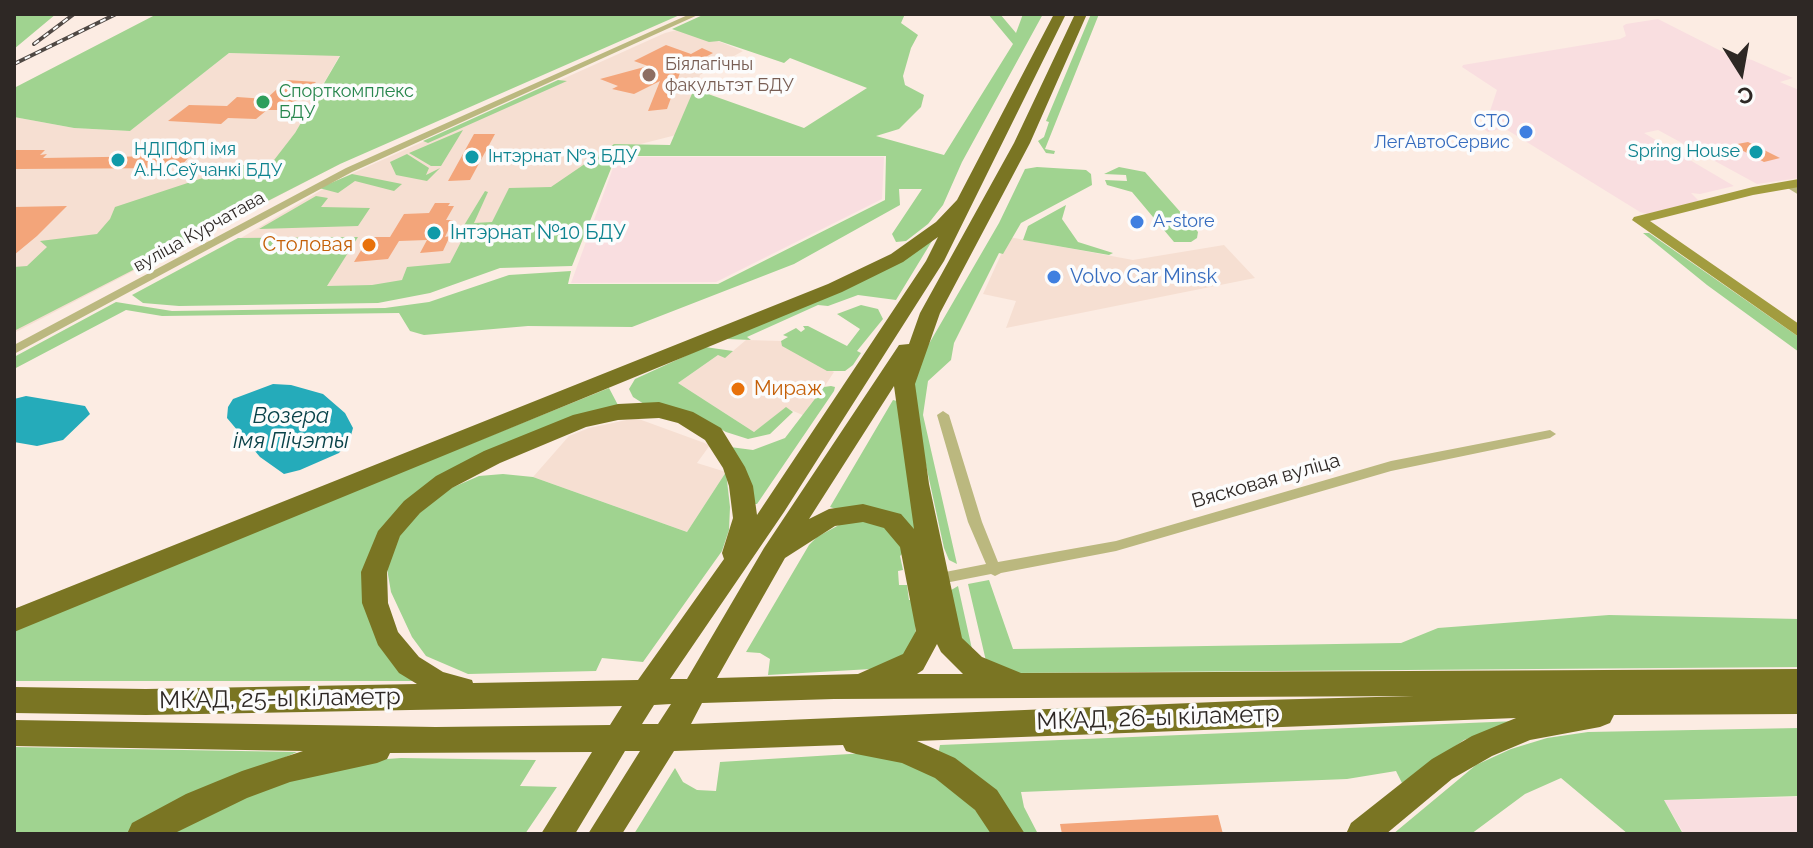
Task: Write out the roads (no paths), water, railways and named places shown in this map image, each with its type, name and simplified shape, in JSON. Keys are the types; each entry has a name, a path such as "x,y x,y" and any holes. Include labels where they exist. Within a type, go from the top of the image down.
{"highway":[{"path":"557,834 669,656 776,506 935,261 1060,14"},
{"path":"604,834 681,714 773,555 930,313 1022,143 1081,14"},
{"path":"14,621 786,310 869,272 925,239 963,204"},
{"path":"834,687 894,674 913,662 929,632 928,580 904,393 906,375 930,313"},
{"path":"636,370 622,387 628,403 644,410"},
{"path":"503,696 436,682 409,665 387,637 375,603 374,572 384,542 400,519 428,493 484,460 581,420 644,410 659,410 685,417 713,434 734,467 741,486 745,518 723,580"},
{"path":"773,555 817,523 846,514 863,513 892,521 914,546 945,630 959,655 992,675 1030,686"},
{"name":"МКАД, 26-ы кіламетр","path":"546,695 834,687 1799,681"},
{"name":"МКАД, 25-ы кіламетр","path":"14,700 146,702 546,695"},
{"path":"1362,834 1442,769 1482,746 1528,727 1672,701"},
{"name":"МКАД, 26-ы кіламетр","path":"517,740 787,735 1247,714 1672,701 1799,701"},
{"name":"МКАД, 25-ы кіламетр","path":"14,733 517,740"},
{"path":"787,735 860,742 904,750 925,758 945,768 986,800 1009,834"},
{"path":"143,834 197,804 290,768 348,754 436,740"}],"street":[{"name":"вуліца Курчатава","path":"14,350 349,170 696,14"},
{"path":"1796,187 1639,220 1797,328"},
{"path":"943,415 990,571"},
{"name":"Вясковая вуліца","path":"928,580 1116,546 1391,466 1550,434"}],"water":[{"name":"Возера імя Пічэты","path":"273,384 291,385 323,394 345,413 353,428 350,439 339,453 284,474 260,457 227,418 228,407 233,399"},
{"path":"26,396 85,406 90,414 63,440 37,446 14,442 14,399"}],"railway":[{"path":"34,44 74,14"},
{"path":"14,64 116,14"}],"place":[{"name":"Біялагічны факультэт БДУ","path":"649,75"},
{"name":"Спорткомплекс БДУ","path":"263,102"},
{"name":"СТО ЛегАвтоСервис","path":"1526,132"},
{"name":"Spring House","path":"1756,152"},
{"name":"Інтэрнат №3 БДУ","path":"472,157"},
{"name":"НДІПФП імя А.Н.Сеўчанкі БДУ","path":"118,160"},
{"name":"А-store","path":"1137,222"},
{"name":"Інтэрнат №10 БДУ","path":"434,233"},
{"name":"Столовая","path":"369,245"},
{"name":"Volvo Car Minsk","path":"1054,277"},
{"name":"Мираж","path":"738,389"}]}
